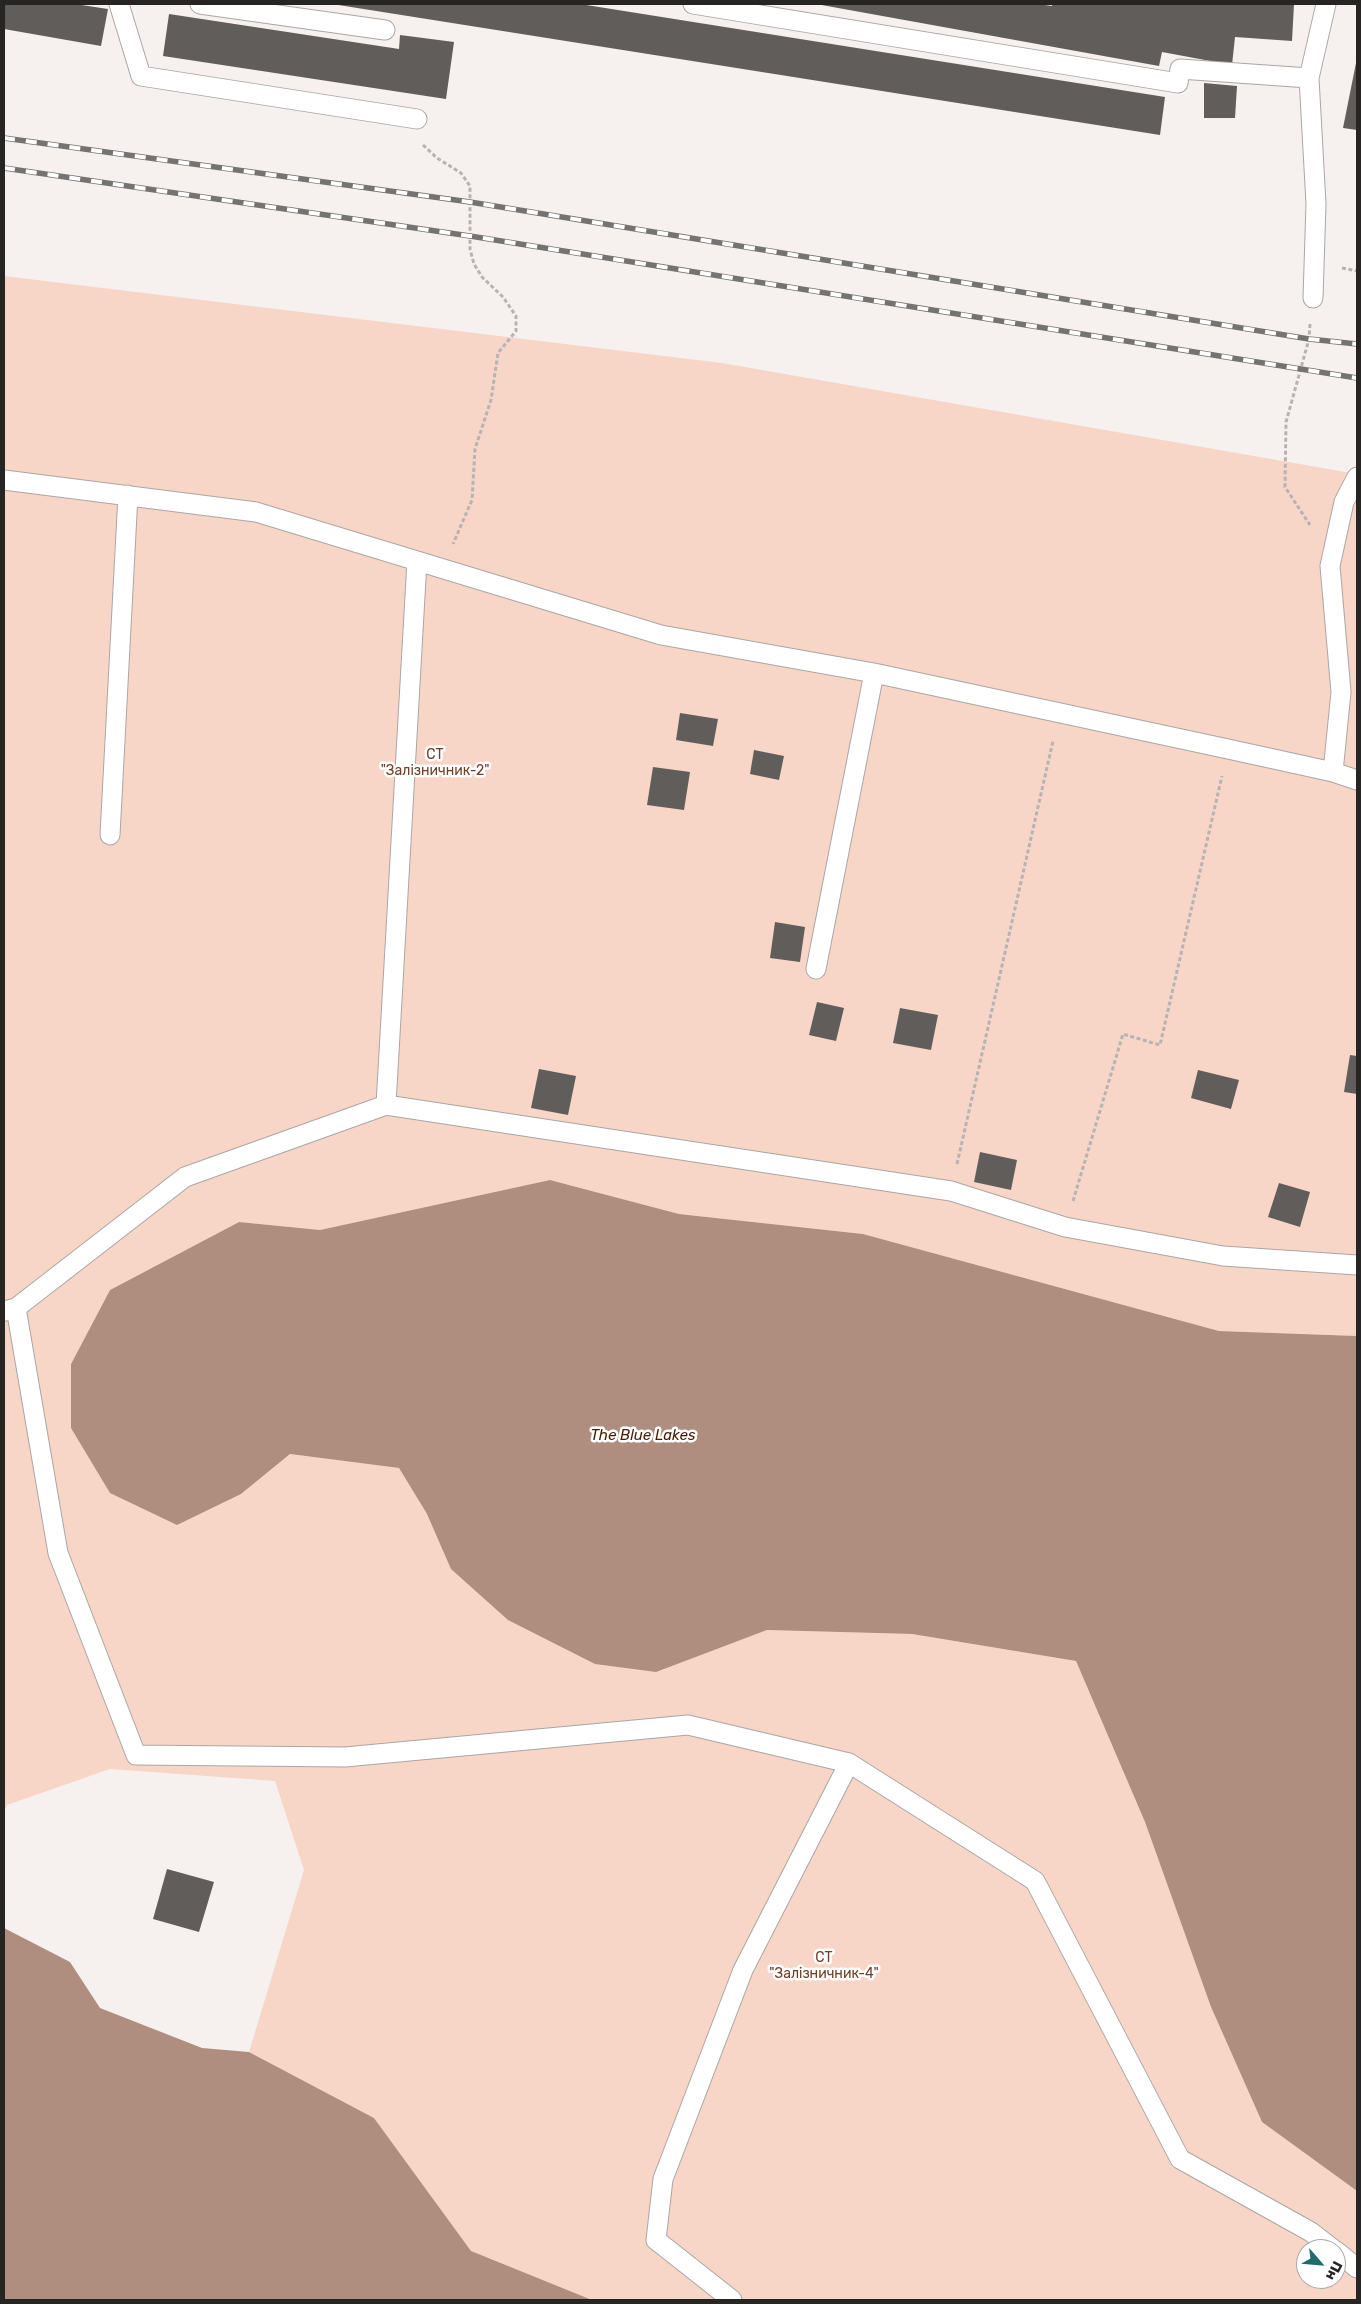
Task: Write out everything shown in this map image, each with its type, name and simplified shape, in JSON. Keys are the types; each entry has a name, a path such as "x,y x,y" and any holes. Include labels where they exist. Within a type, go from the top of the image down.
{"lane":[{"path":"119,4 141,76 417,119"},
{"path":"200,4 385,30"},
{"path":"693,4 1178,83 1180,69 1310,78"},
{"path":"1313,298 1316,204 1310,78 1326,4"},
{"path":"1333,772 1341,692 1330,566 1344,502 1357,477"},
{"path":"4,480 256,512 661,635 874,674 1333,772 1357,780"},
{"path":"110,835 128,495"},
{"path":"386,1105 417,561"},
{"path":"816,969 874,674"},
{"path":"1320,2239 1311,2232 1180,2159 1034,1881 848,1763 688,1725 345,1757 136,1755 58,1553 10,1310 185,1177 386,1105 951,1191 1065,1227 1223,1256 1357,1266"},
{"path":"732,2300 656,2240 663,2179 743,1970 848,1763"},
{"path":"1346,2259 1357,2268"}],"path":[{"path":"417,119 420,138 425,149 461,172 470,186 470,249 474,264 482,277 503,297 516,316 516,331 498,353 491,400 476,449 472,500 442,567"},
{"path":"1309,339 1286,422 1285,487 1316,533 1330,566"},
{"path":"951,1191 1060,713"},
{"path":"1065,1227 1123,1034 1160,1045 1228,749"}],"green space":[{"name":"СТ \"Залізничник-2\"","path":"4,276 722,363 1357,474 1357,1336 1219,1331 863,1234 679,1214 550,1180 320,1230 239,1222 110,1290 71,1364 71,1428 241,1494 290,1454 399,1468 427,1514 656,1671 767,1630 912,1634 1076,1661 1145,1822 1211,2007 1262,2122 1357,2191 1357,2300 592,2300 471,2252 374,2118 249,2052 304,1870 275,1781 110,1769 7,1805 4,1812"}],"water":[{"name":"The Blue Lakes","path":"550,1180 679,1214 863,1234 1219,1331 1357,1336 1357,2191 1262,2122 1211,2007 1145,1822 1076,1661 912,1634 767,1630 656,1672 595,1664 508,1620 451,1569 427,1514 399,1468 290,1454 241,1494 177,1525 110,1493 71,1428 71,1364 110,1290 239,1222 320,1230"},
{"path":"4,1928 70,1962 100,2008 202,2048 249,2052 374,2118 471,2251 592,2300 4,2300"}],"building":[{"path":"4,4 75,4 108,9 101,46 4,29"},
{"path":"332,4 580,4 1165,97 1160,135"},
{"path":"816,4 1038,4 1052,6 1052,4 1294,4 1292,41 1235,37 1232,65 1162,52 1159,66"},
{"path":"169,14 399,49 400,35 454,42 446,99 163,56"},
{"path":"1357,63 1357,130 1343,128"},
{"path":"1204,83 1237,86 1235,118 1204,118"},
{"path":"680,713 718,719 713,746 676,740"},
{"path":"754,750 784,756 779,780 750,774"},
{"path":"653,767 690,772 684,810 647,805"},
{"path":"775,922 805,927 800,962 770,958"},
{"path":"817,1002 844,1008 836,1041 809,1035"},
{"path":"900,1008 938,1015 931,1050 893,1043"},
{"path":"1350,1055 1357,1056 1357,1094 1344,1092"},
{"path":"539,1069 576,1076 568,1115 531,1108"},
{"path":"1198,1070 1239,1080 1231,1109 1191,1098"},
{"path":"980,1152 1017,1160 1011,1190 974,1182"},
{"path":"1279,1183 1310,1192 1300,1227 1268,1217"},
{"path":"167,1869 214,1882 199,1932 153,1919"}],"railway":[{"path":"4,138 470,202 1309,339 1357,344"},
{"path":"4,168 470,236 1357,378"}],"park label":[{"name":"СТ \"Залізничник-4\"","path":"824,1966"}]}
